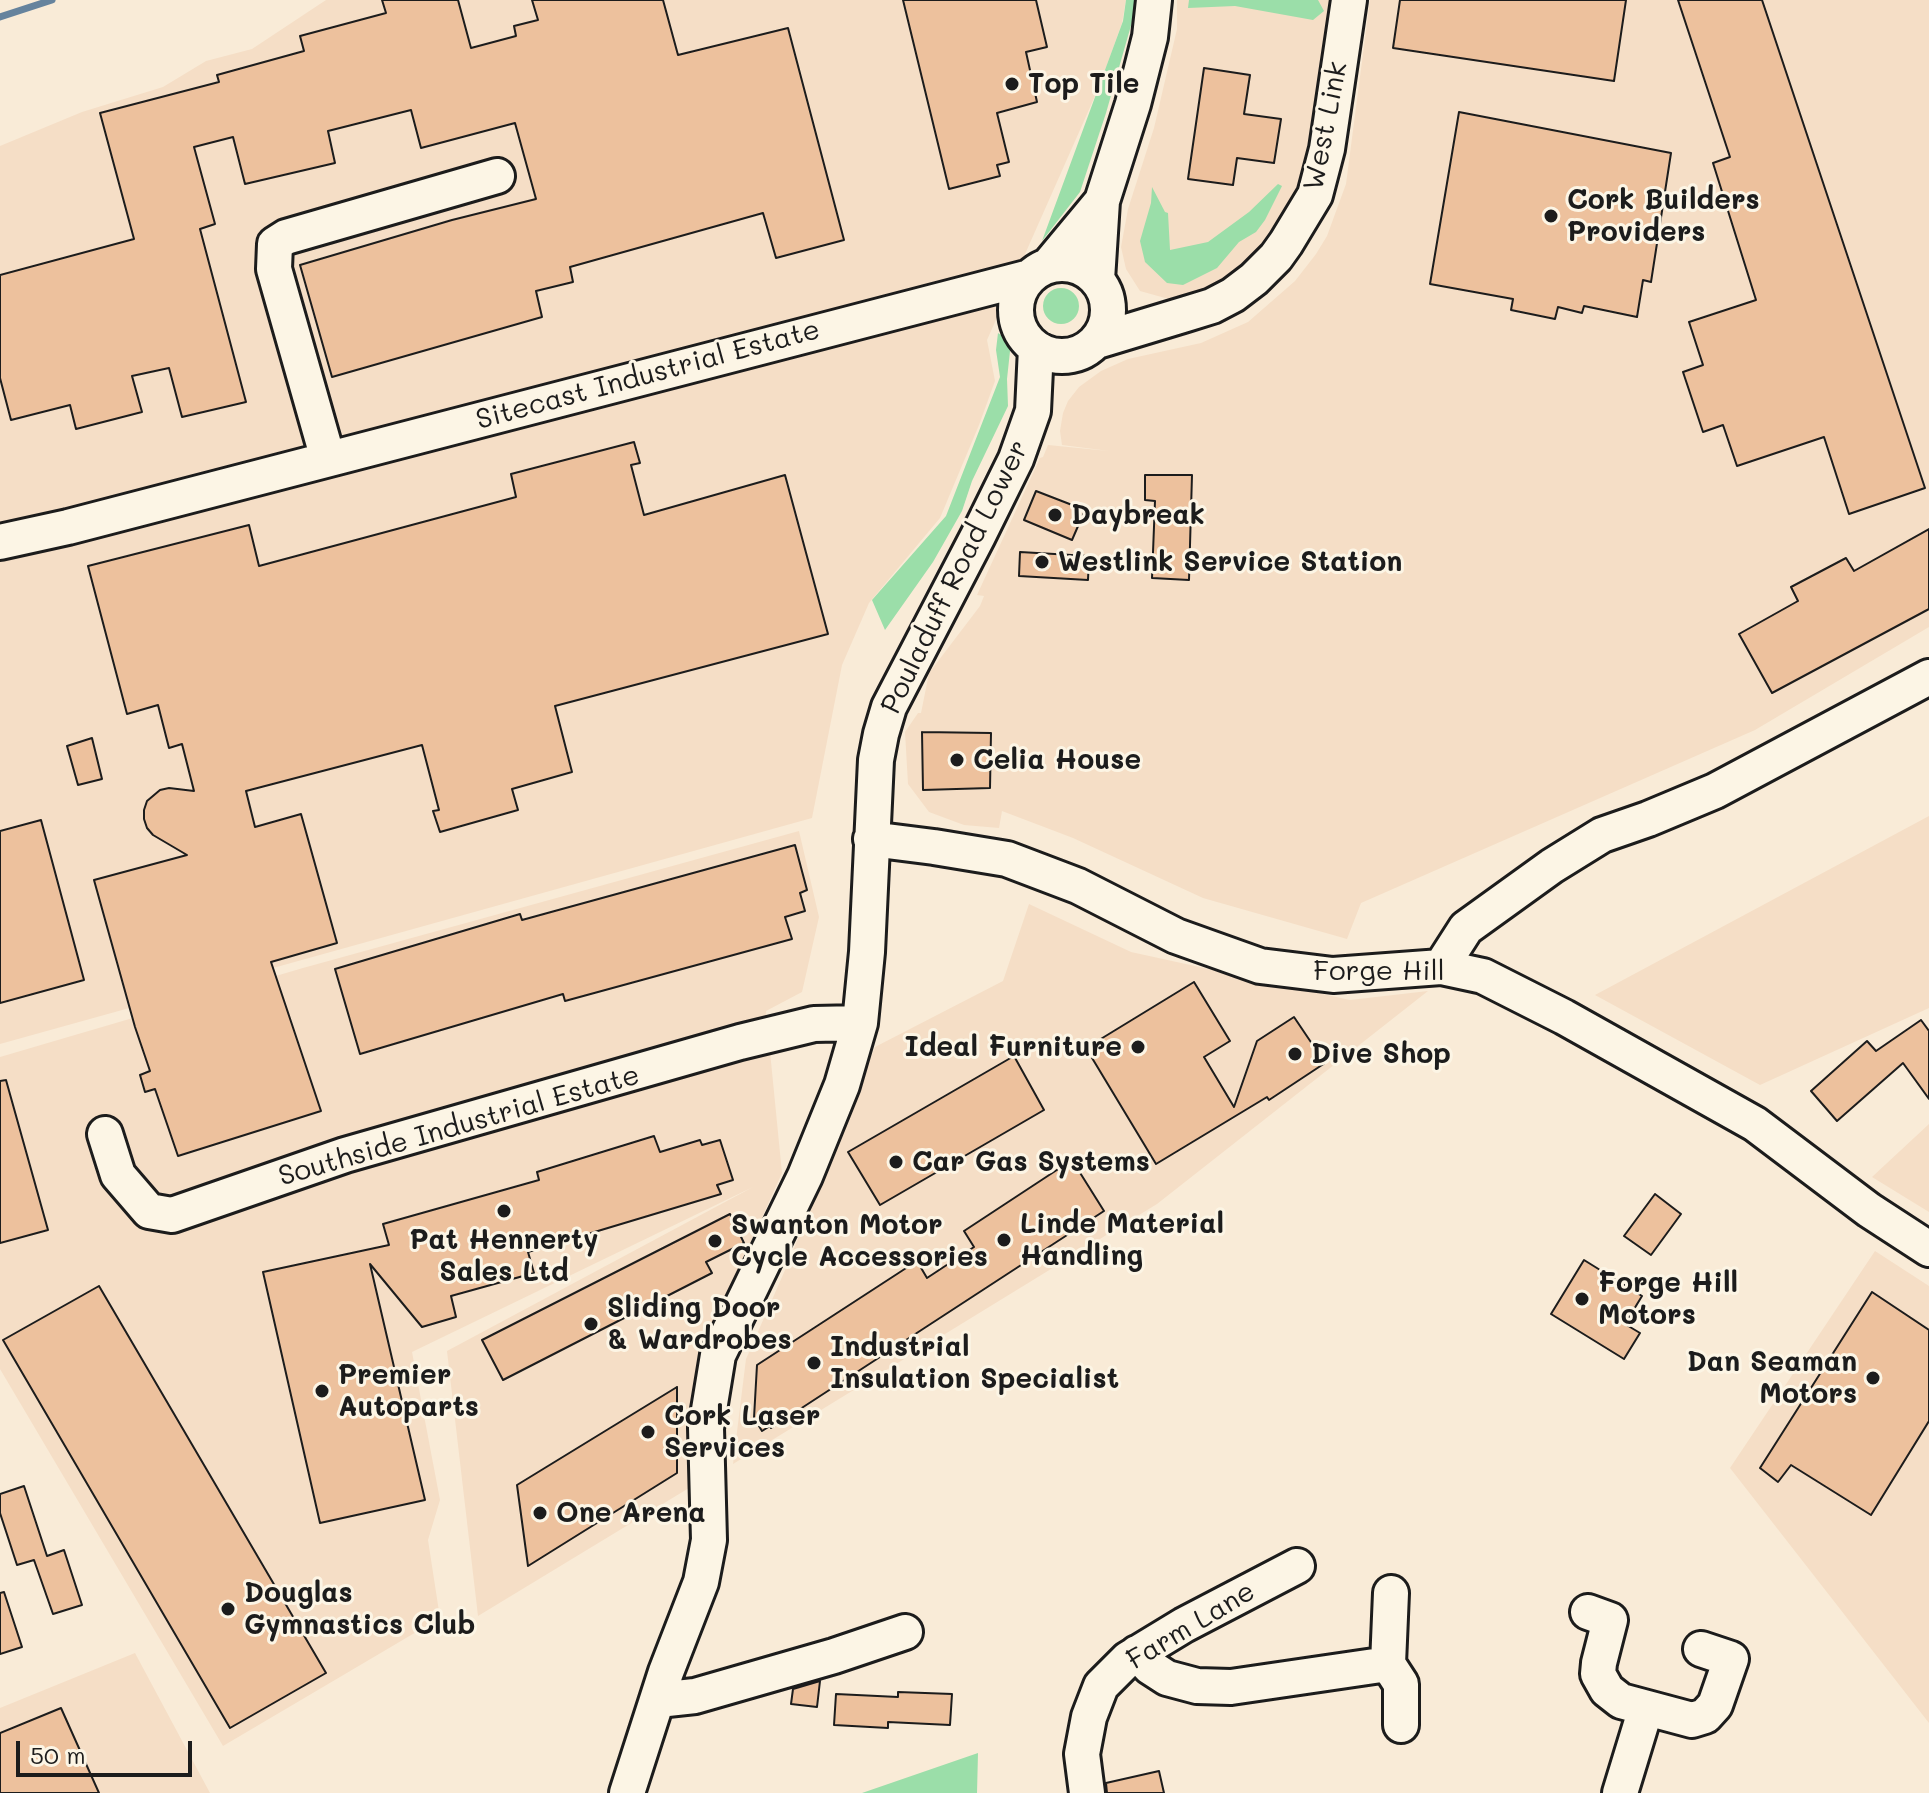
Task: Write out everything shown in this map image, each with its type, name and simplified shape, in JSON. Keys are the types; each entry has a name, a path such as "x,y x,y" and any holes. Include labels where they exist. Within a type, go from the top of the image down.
{"street":[{"name":"Pouladuff Road Lower","path":"627,1793 701,1582 709,1540 706,1428 718,1355 805,1176 842,1085 860,1023 867,952 876,760 889,707 1016,459 1033,411 1104,330 1108,306 1101,287 1102,201 1140,77 1150,37 1154,0"},
{"name":"West Link","path":"1087,347 1212,306 1254,279 1276,257 1315,195 1327,149 1349,0"},
{"path":"328,459 274,269 275,244 286,237 497,176"},
{"name":"Pouladuff Road Lower","path":"1033,411 1028,338 1016,315 1017,301 1022,288 1102,201"},
{"path":"1039,271 1061,264 1074,266 1087,271 1101,287 1165,319"},
{"name":"Sitecast Industrial Estate","path":"0,542 57,530 969,294 1039,271"},
{"path":"969,294 1049,354 1063,357 1087,347"},
{"path":"1441,967 1466,928 1552,866 1602,835 1715,791 1929,677"},
{"name":"Forge Hill","path":"871,839 1007,859 1078,886 1176,936 1260,966 1333,975 1441,967 1483,976 1564,1017 1755,1124 1869,1210 1929,1249"},
{"name":"Southside Industrial Estate","path":"105,1134 118,1175 149,1211 172,1215 345,1155 740,1042 814,1024 860,1023"},
{"name":"Farm Lane","path":"1087,1793 1082,1754 1089,1717 1101,1686 1137,1653 1297,1566"},
{"path":"1391,1593 1388,1664 1401,1684 1401,1725"},
{"path":"1588,1612 1610,1620 1598,1674 1607,1690 1621,1701 1692,1720 1705,1716 1715,1705 1731,1659 1701,1649"},
{"path":"658,1700 695,1696 905,1632"},
{"path":"1137,1653 1150,1667 1167,1678 1197,1686 1231,1687 1388,1664"},
{"path":"1620,1793 1646,1708"}],"shaded area":[{"path":"326,0 1126,0 1122,23 1099,87 987,340 995,381 940,518 869,603 842,665 812,818 0,1044 0,146 82,112 163,87 206,61 252,49"},
{"path":"1177,0 1331,0 1308,161 1294,211 1271,242 1221,289 1183,303 1140,291 1126,269 1121,247 1128,209 1154,128 1177,29"},
{"path":"1370,0 1929,0 1929,627 1755,730 1361,903 1347,939 1203,898 1073,838 1002,811 999,828 964,825 929,812 908,784 905,732 921,713 929,673 980,606 984,596 977,595 1048,445 1109,451 1062,445 1060,431 1063,413 1079,387 1101,371 1128,359 1201,343 1248,322 1295,281 1316,254 1327,236 1346,184"},
{"path":"1929,816 1929,1008 1760,1085 1595,995"},
{"path":"799,831 819,917 802,992 766,1011 782,1173 713,1326 689,1488 478,1616 447,1351 753,1187 412,1352 440,1500 428,1540 440,1618 223,1746 0,1369 0,1057 303,968"},
{"path":"1029,904 1131,952 1350,1000 1428,991 1157,1204 733,1464 746,1359 875,1047 1003,981"},
{"path":"1929,1124 1929,1212 1872,1177"},
{"path":"1875,1251 1929,1286 1929,1723 1730,1468"},
{"path":"135,1653 210,1793 0,1793 0,1708"}],"green space":[{"path":"1126,0 1136,0 1132,22 1080,192 1042,241 1123,21"},
{"path":"1189,0 1318,0 1324,11 1313,20 1235,6 1188,8"},
{"path":"1278,184 1282,186 1265,220 1256,232 1239,242 1217,268 1183,285 1167,283 1145,262 1140,241 1151,203 1152,187 1168,213 1170,250 1208,242 1249,212"},
{"path":"1061,288 1074,293 1079,306 1074,319 1061,324 1048,319 1043,306 1048,293"},
{"path":"998,333 1011,342 1008,406 972,481 962,511 933,562 885,630 872,600 946,516 1000,377 996,350"},
{"path":"978,1753 977,1793 862,1793"}],"building":[{"path":"382,0 458,0 471,48 516,36 514,26 538,20 532,0 663,0 678,55 788,28 844,240 776,258 763,213 570,267 573,282 536,291 542,317 332,377 300,265 536,199 515,123 421,148 411,110 328,131 335,163 245,184 233,137 194,147 215,224 200,229 246,402 182,417 169,368 132,376 142,412 76,429 70,405 11,420 0,378 0,275 134,239 100,113 219,82 217,75 304,51 300,36 386,13"},
{"path":"903,0 1036,0 1047,47 1026,52 1037,102 997,113 1009,162 997,165 1000,176 949,189"},
{"path":"1400,0 1626,0 1614,81 1393,48"},
{"path":"1678,0 1762,0 1925,488 1849,514 1824,437 1737,466 1723,425 1703,432 1683,372 1703,365 1689,322 1756,300 1713,163 1730,157"},
{"path":"1204,68 1250,75 1244,114 1281,119 1274,163 1237,158 1233,185 1188,179"},
{"name":"Cork Builders Providers","path":"1459,112 1671,153 1651,282 1643,280 1637,317 1584,306 1582,313 1558,307 1555,319 1511,310 1513,299 1430,284"},
{"path":"634,442 640,463 631,465 644,515 785,475 828,634 555,706 572,772 512,789 518,810 440,832 433,811 439,810 422,745 246,791 255,827 301,814 337,943 271,962 321,1111 178,1156 155,1089 145,1092 140,1075 150,1071 94,880 187,855 153,835 147,828 144,810 147,801 160,790 194,791 182,744 169,748 158,705 127,714 88,566 249,525 259,566 516,497 511,474"},
{"path":"1145,475 1192,475 1189,580 1152,578 1155,501 1145,500"},
{"path":"1036,491 1085,510 1072,540 1024,520"},
{"path":"1929,529 1929,609 1772,693 1739,634 1798,601 1791,587 1846,558 1854,571"},
{"path":"1020,552 1089,556 1088,580 1019,576"},
{"name":"Celia House","path":"922,732 991,733 990,788 923,790"},
{"path":"92,738 102,779 78,785 67,746"},
{"path":"41,820 84,980 0,1003 0,831"},
{"path":"795,845 807,890 800,893 805,911 785,917 792,939 565,1001 563,994 360,1054 335,969 520,914 522,920"},
{"path":"1194,982 1230,1041 1204,1057 1234,1107 1257,1041 1294,1017 1325,1063 1269,1100 1267,1097 1156,1164 1086,1048"},
{"path":"1921,1020 1929,1031 1929,1099 1903,1063 1837,1121 1811,1091 1867,1041 1876,1051"},
{"path":"1014,1056 1044,1110 880,1205 848,1152"},
{"path":"6,1080 48,1230 0,1243 0,1081"},
{"path":"654,1136 660,1152 700,1140 702,1145 720,1140 733,1180 717,1185 721,1194 528,1252 534,1273 451,1296 456,1317 422,1327 370,1264 425,1500 320,1523 263,1272 389,1245 383,1224 539,1180 537,1172"},
{"path":"1072,1160 1104,1211 762,1431 754,1418 757,1365 917,1261 927,1278 974,1247 964,1231"},
{"path":"1655,1194 1681,1214 1651,1255 1624,1236"},
{"path":"730,1214 744,1243 706,1262 712,1273 503,1380 482,1340"},
{"path":"1584,1260 1642,1296 1625,1324 1640,1333 1624,1359 1551,1314"},
{"path":"99,1286 326,1673 230,1728 3,1340"},
{"name":"Dan Seaman Motors","path":"1872,1292 1929,1330 1929,1421 1871,1515 1791,1465 1778,1482 1760,1468"},
{"path":"677,1387 677,1473 528,1566 517,1485"},
{"path":"24,1486 47,1556 64,1550 82,1605 53,1614 34,1560 17,1565 0,1513 0,1494"},
{"path":"4,1592 22,1647 0,1654 0,1593"},
{"path":"820,1681 817,1707 791,1704 793,1689"},
{"path":"898,1692 952,1694 950,1725 888,1722 888,1728 834,1725 836,1694 898,1697"},
{"path":"61,1708 99,1793 0,1793 0,1733"},
{"path":"1159,1771 1164,1793 1107,1793 1106,1783"}],"waterway":[{"path":"0,17 52,0"}],"place":[{"name":"Top Tile","path":"1012,84"},
{"name":"Cork Builders Providers","path":"1551,216"},
{"name":"Daybreak","path":"1055,515"},
{"name":"Westlink Service Station","path":"1042,562"},
{"name":"Celia House","path":"957,760"},
{"name":"Ideal Furniture","path":"1138,1047"},
{"name":"Dive Shop","path":"1295,1054"},
{"name":"Car Gas Systems","path":"896,1162"},
{"name":"Pat Hennerty Sales Ltd","path":"504,1211"},
{"name":"Linde Material Handling","path":"1004,1240"},
{"name":"Swanton Motor Cycle Accessories","path":"715,1241"},
{"name":"Forge Hill Motors","path":"1582,1299"},
{"name":"Sliding Door & Wardrobes","path":"591,1324"},
{"name":"Industrial Insulation Specialist","path":"814,1363"},
{"name":"Dan Seaman Motors","path":"1873,1378"},
{"name":"Premier Autoparts","path":"322,1391"},
{"name":"Cork Laser Services","path":"648,1432"},
{"name":"One Arena","path":"540,1513"},
{"name":"Douglas Gymnastics Club","path":"228,1609"}]}
